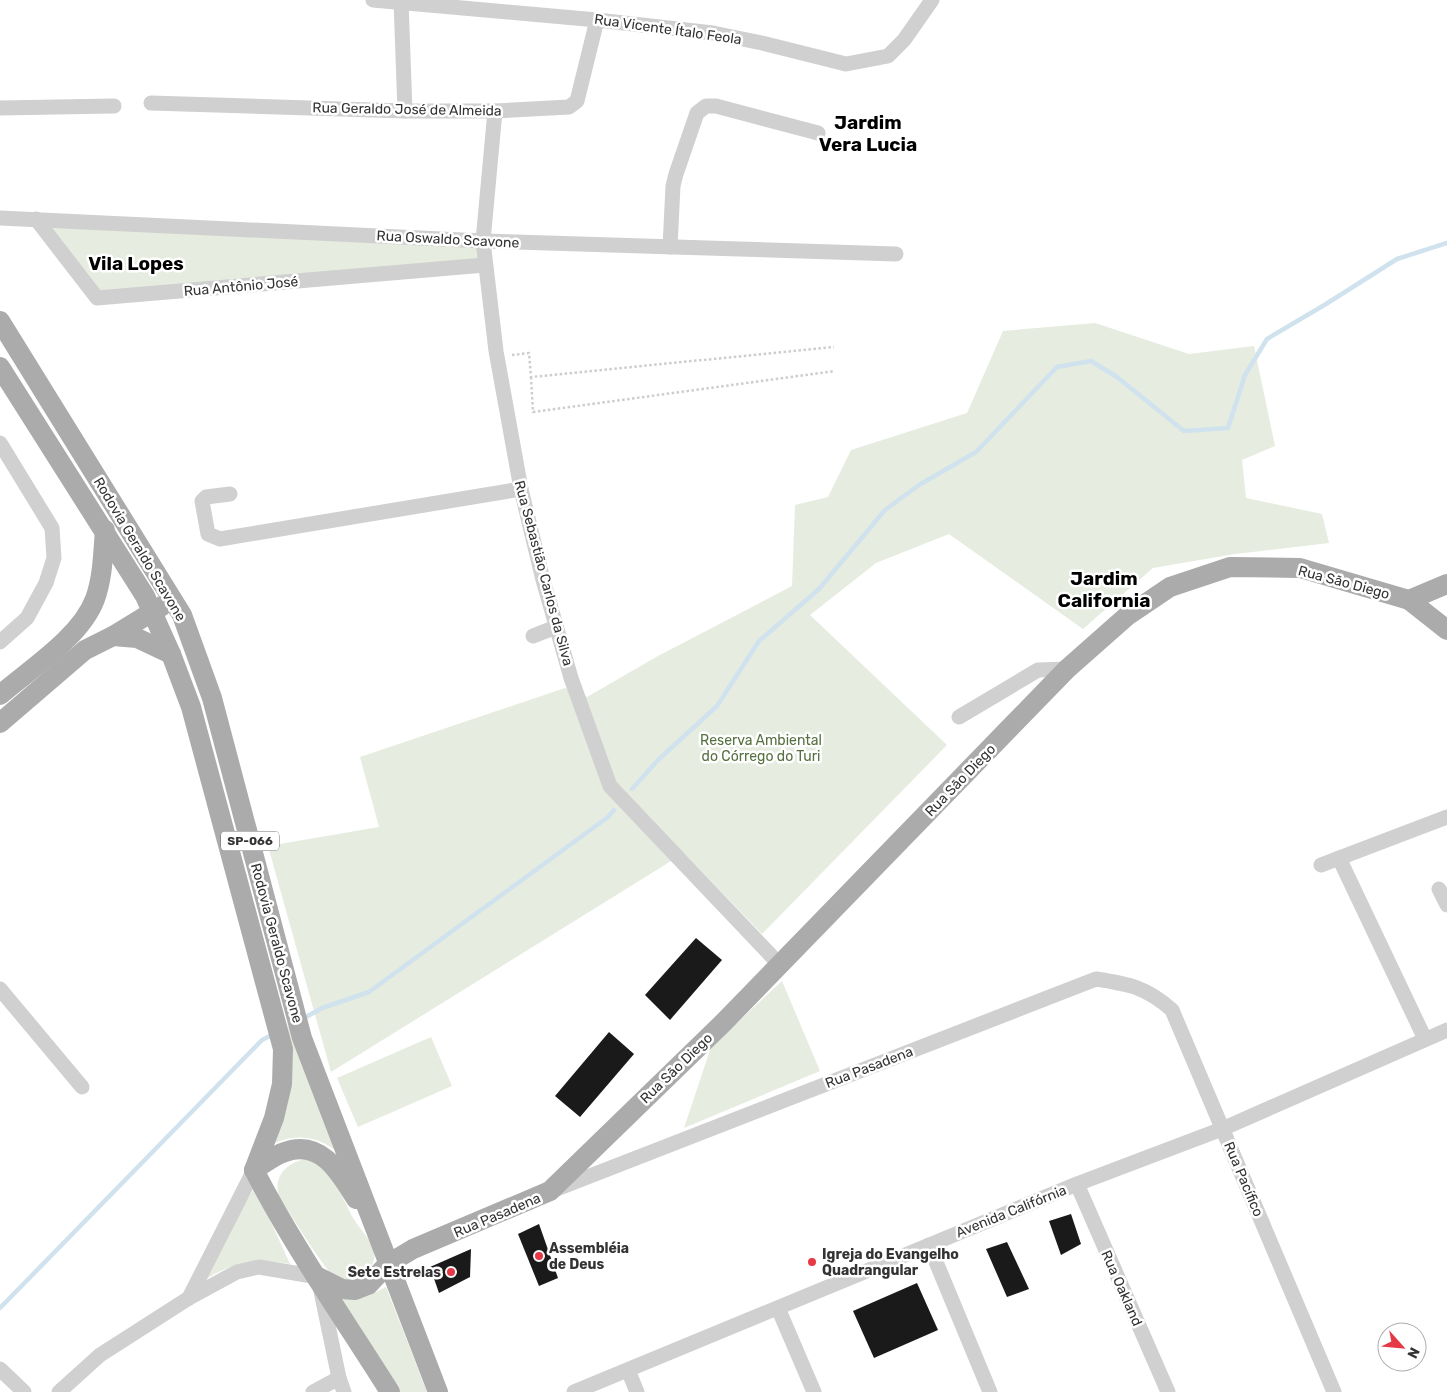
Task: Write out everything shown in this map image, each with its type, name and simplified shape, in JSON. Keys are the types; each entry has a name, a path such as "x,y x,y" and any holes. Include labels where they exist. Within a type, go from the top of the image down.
{"main road":[{"name":"Rodovia Geraldo Scavone","path":"0,321 182,615 212,698 302,1038 438,1392"},
{"name":"Rodovia Geraldo Scavone","path":"0,367 105,530 145,596 171,654 191,706 283,1049 282,1084 274,1118 254,1170"},
{"path":"0,695 75,631 94,600 103,568 105,530"},
{"name":"Rua São Diego","path":"550,1191 724,1022 1066,669 1127,616 1170,587 1230,568 1300,568 1409,600 1447,630"},
{"path":"1409,600 1447,584"},
{"path":"0,723 85,650 113,636 172,599"},
{"path":"113,636 137,638 171,654"},
{"path":"379,1235 326,1156 303,1148 284,1152 254,1170 280,1221 318,1277 390,1392"},
{"name":"Rua Pasadena","path":"318,1277 342,1289 355,1290 368,1285 388,1264 413,1249 550,1191"}],"street":[{"name":"Rua Vicente Ítalo Feola","path":"373,0 597,20 713,33 846,64 888,56 904,40 932,0"},
{"path":"401,1 405,111"},
{"name":"Rua Geraldo José de Almeida","path":"151,104 405,111 495,111 569,107 576,101 597,20"},
{"path":"0,108 114,106"},
{"path":"670,247 673,186 676,174 697,113 706,106 716,106 818,133"},
{"name":"Rua Sebastião Carlos da Silva","path":"495,111 482,241 497,358 521,489 571,678 610,786 779,964"},
{"name":"Rua Oswaldo Scavone","path":"0,218 482,241 896,254"},
{"name":"Rua Antônio José","path":"36,219 98,298 485,265"},
{"path":"0,443 52,528 54,558 46,583 27,618 0,642"},
{"path":"230,494 206,497 202,501 208,534 213,538 229,538 521,489"},
{"path":"533,636 556,627"},
{"path":"959,717 1038,670 1066,669"},
{"path":"1321,865 1447,817"},
{"path":"1339,858 1425,1039"},
{"path":"1439,889 1447,905"},
{"name":"Rua Pasadena","path":"550,1191 1096,979 1132,984"},
{"name":"Rua Pacífico","path":"1132,984 1156,996 1172,1010 1334,1392"},
{"path":"0,989 82,1087"},
{"name":"Avenida Califórnia","path":"574,1392 1076,1184 1222,1129 1447,1030"},
{"path":"596,1147 597,1159 607,1169"},
{"path":"189,1298 254,1170"},
{"name":"Rua Oakland","path":"1076,1184 1168,1392"},
{"path":"929,1245 990,1392"},
{"path":"59,1392 100,1355 189,1298 237,1272 259,1267 318,1277 342,1385 313,1392"},
{"path":"778,1308 814,1392"},
{"path":"0,1368 24,1392"},
{"path":"628,1370 637,1392"}],"path":[{"path":"531,377 834,347"},
{"path":"497,358 528,352 533,412 835,371"}],"green space":[{"path":"36,219 483,241 485,265 97,298"},
{"name":"Reserva Ambiental do Córrego do Turi","path":"1095,323 1189,354 1254,346 1275,446 1242,460 1246,498 1322,514 1329,543 1235,554 1153,568 1083,629 949,534 876,563 810,615 947,745 762,934 684,853 331,1072 268,846 379,827 360,757 565,688 587,697 658,656 792,586 795,505 828,497 851,450 967,413 1003,331"},
{"path":"782,981 820,1071 684,1128 711,1047"},
{"path":"287,1022 335,1150 321,1142 306,1138 291,1138 275,1143 290,1042"},
{"path":"431,1037 452,1086 358,1127 337,1078"},
{"path":"308,1159 316,1162 330,1175 353,1218 368,1238 374,1250 372,1266 361,1278 347,1281 333,1277 282,1202 277,1185 282,1173 290,1165"},
{"path":"255,1187 290,1264 268,1261 246,1263 216,1273 206,1279 242,1208"},
{"path":"386,1287 427,1392 398,1392 336,1299 368,1296"}],"building":[{"path":"696,938 722,960 670,1020 645,995"},
{"path":"609,1032 634,1054 580,1117 555,1096"},
{"path":"1071,1214 1081,1244 1061,1255 1049,1221"},
{"name":"Assembléia de Deus","path":"539,1224 558,1278 539,1286 518,1234"},
{"path":"1007,1242 1029,1289 1007,1297 986,1249"},
{"name":"Sete Estrelas","path":"471,1249 470,1277 439,1293 430,1267"},
{"path":"917,1283 938,1330 874,1358 853,1311"}],"waterway":[{"path":"632,789 659,759 717,706 759,641 819,589 885,510 919,485 976,452 1057,367 1091,361 1117,377 1184,431 1228,428 1245,375 1267,339 1397,259 1447,243"},
{"path":"306,1017 322,1008 369,992 608,817 614,810"},
{"path":"0,1308 262,1040 270,1036"}],"place":[{"name":"Assembléia de Deus","path":"539,1256"},
{"name":"Igreja do Evangelho Quadrangular","path":"812,1262"},
{"name":"Sete Estrelas","path":"451,1272"}],"district":[{"name":"Jardim Vera Lucia","path":"868,133"},
{"name":"Vila Lopes","path":"136,263"},
{"name":"Jardim California","path":"1104,589"}]}
